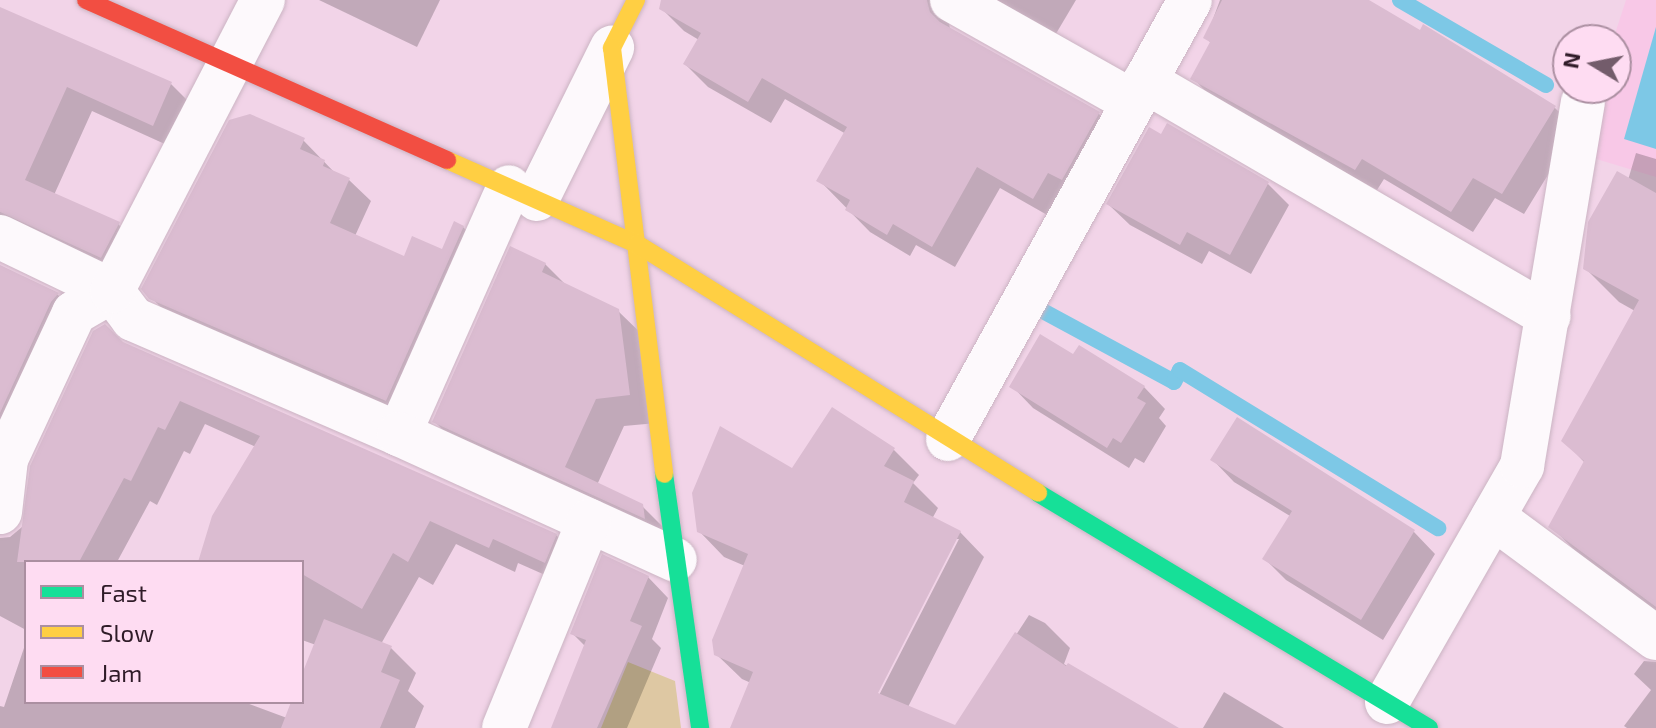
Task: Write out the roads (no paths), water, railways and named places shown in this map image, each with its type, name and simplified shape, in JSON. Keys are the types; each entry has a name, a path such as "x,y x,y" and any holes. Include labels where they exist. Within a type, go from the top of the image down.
{"street":[{"path":"86,0 637,244 948,439 1429,728"},
{"path":"0,512 6,459 74,313 112,291 263,0"},
{"path":"399,434 523,193 612,48 636,0"},
{"path":"952,0 1139,91 1548,316"},
{"path":"948,439 1190,0"},
{"path":"612,48 675,560 700,728"},
{"path":"1387,702 1522,466 1583,104"},
{"path":"0,237 112,291 133,319 399,434 675,560"},
{"path":"1493,517 1656,638"},
{"path":"504,728 589,521"}],"water":[{"path":"1656,27 1656,149 1624,139"}],"waterway":[{"path":"1400,0 1546,85"},
{"path":"1041,310 1174,382 1180,370 1438,528"}]}
